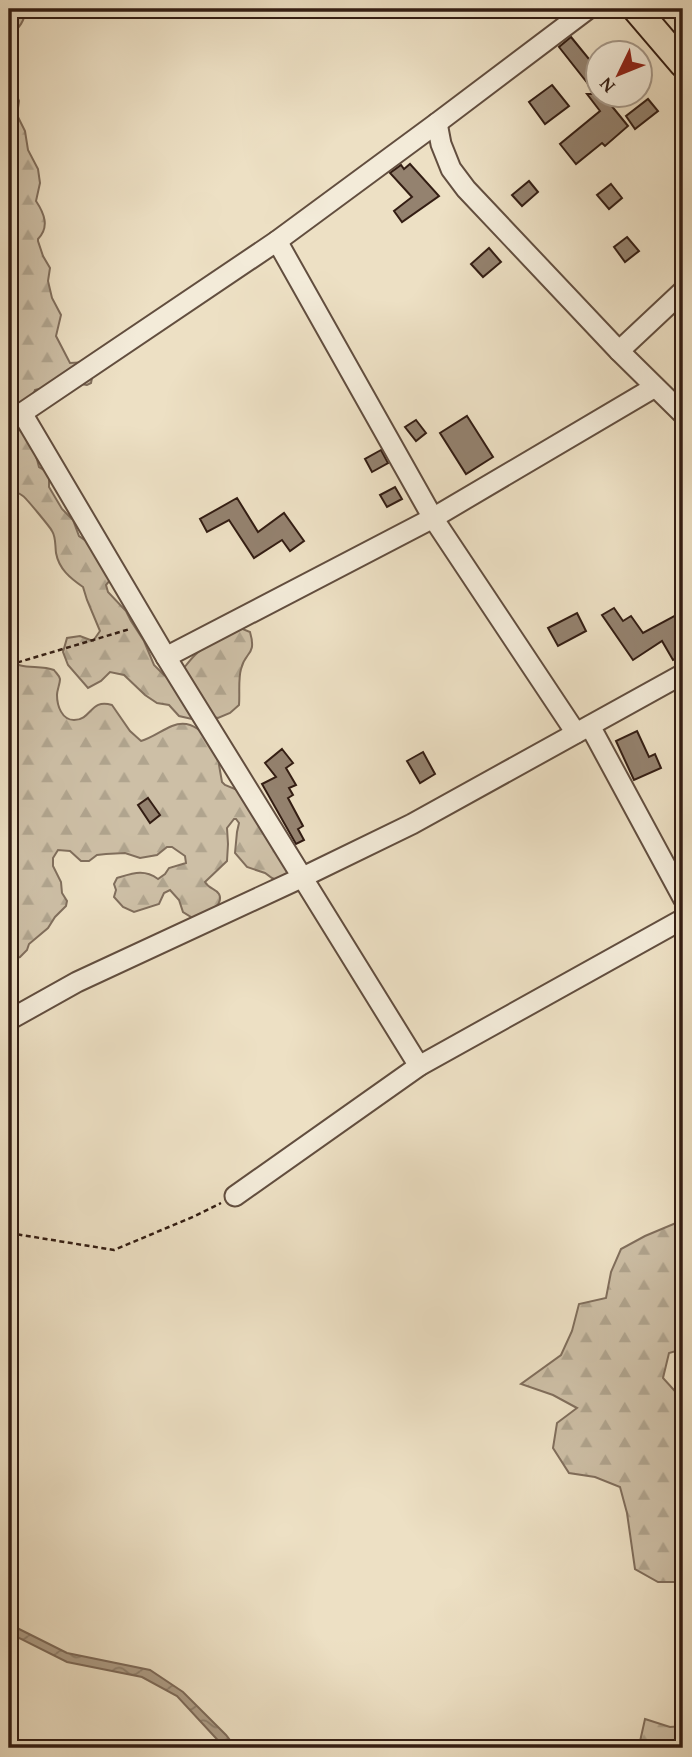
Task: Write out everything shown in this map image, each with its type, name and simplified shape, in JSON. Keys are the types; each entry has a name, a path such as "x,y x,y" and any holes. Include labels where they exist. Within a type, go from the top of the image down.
{"highway":[{"path":"636,9 683,64"}],"street":[{"path":"419,1066 166,657 22,413 277,241 588,9"},
{"path":"437,123 441,144 451,169 466,189 683,414"},
{"path":"277,241 433,517 583,729 683,898"},
{"path":"620,351 683,291"},
{"path":"166,657 433,517 655,387"},
{"path":"9,1020 77,982 412,824 683,674"},
{"path":"235,1196 419,1066 683,919"}],"path":[{"path":"9,665 146,624"},
{"path":"9,1233 114,1251 235,1196"}],"green space":[{"path":"9,9 25,10 25,15 9,37"},
{"path":"9,62 14,77 13,88 19,101 17,115 25,131 28,150 38,169 40,183 36,201 45,225 38,241 50,268 48,281 52,298 61,315 56,336 70,363 87,362 93,373 91,383 87,385 68,384 35,390 27,401 9,409"},
{"path":"9,421 29,441 39,467 49,473 49,487 62,509 73,520 79,536 92,545 111,579 106,585 108,592 126,611 144,641 154,665 164,675 176,677 205,647 238,627 250,632 252,645 241,669 239,705 230,713 218,718 205,715 192,719 179,716 169,705 157,703 145,695 124,675 110,672 88,688 68,665 63,652 67,638 80,636 93,641 100,631 83,587 70,577 60,564 52,531 25,498 9,487"},
{"path":"9,659 19,665 54,670 60,679 57,695 59,708 66,718 80,719 99,704 112,705 130,731 141,741 172,726 188,724 195,727 207,737 221,756 219,765 222,782 247,794 290,872 279,881 247,867 235,853 239,823 234,819 227,828 227,861 205,882 219,894 219,902 213,910 196,920 183,912 179,900 170,890 164,893 159,904 134,912 123,907 114,897 117,878 143,873 158,879 169,868 186,863 185,856 172,847 167,847 157,855 140,858 125,853 106,854 97,855 89,861 81,861 70,851 58,850 53,858 53,866 61,882 66,906 20,957 9,960"},
{"path":"683,1220 683,1349 669,1353 663,1378 683,1400 683,1582 658,1582 635,1569 627,1513 620,1487 595,1477 569,1473 553,1448 557,1423 577,1408 553,1395 521,1384 561,1355 572,1331 579,1304 606,1298 611,1272 621,1249"},
{"path":"645,1719 670,1727 683,1726 683,1748 641,1748 639,1746"}],"water":[{"path":"9,1624 67,1653 150,1670 183,1692 236,1748 225,1748 177,1696 142,1677 67,1662 9,1633"}],"building":[{"path":"571,37 584,53 584,79 559,47"},
{"path":"552,85 569,106 545,124 529,102"},
{"path":"654,106 658,111 635,129 626,116 636,108"},
{"path":"598,108 613,108 628,126 605,146 602,143 576,164 560,144 600,111"},
{"path":"410,164 439,196 402,222 394,211 412,197 390,173 401,165 404,169"},
{"path":"529,181 538,192 522,206 512,195"},
{"path":"611,184 622,198 609,209 597,195"},
{"path":"627,237 639,251 625,262 614,247"},
{"path":"489,248 501,262 483,277 471,264"},
{"path":"467,416 493,457 466,474 440,433"},
{"path":"416,420 426,433 416,441 405,427"},
{"path":"381,450 388,463 372,472 365,459"},
{"path":"395,487 402,499 387,507 380,495"},
{"path":"237,498 258,532 284,513 304,541 290,551 282,540 254,558 229,520 207,532 200,519"},
{"path":"614,608 623,621 631,616 643,633 678,614 683,623 683,655 673,660 662,641 633,660 602,615"},
{"path":"577,613 586,631 558,646 548,628"},
{"path":"637,731 649,757 655,754 661,768 634,780 616,741"},
{"path":"282,749 293,763 286,768 296,785 289,788 293,795 288,798 303,826 298,829 304,840 296,844 262,784 276,777 265,763"},
{"path":"423,752 435,774 420,783 407,761"},
{"path":"148,798 160,815 150,823 138,805"}]}
